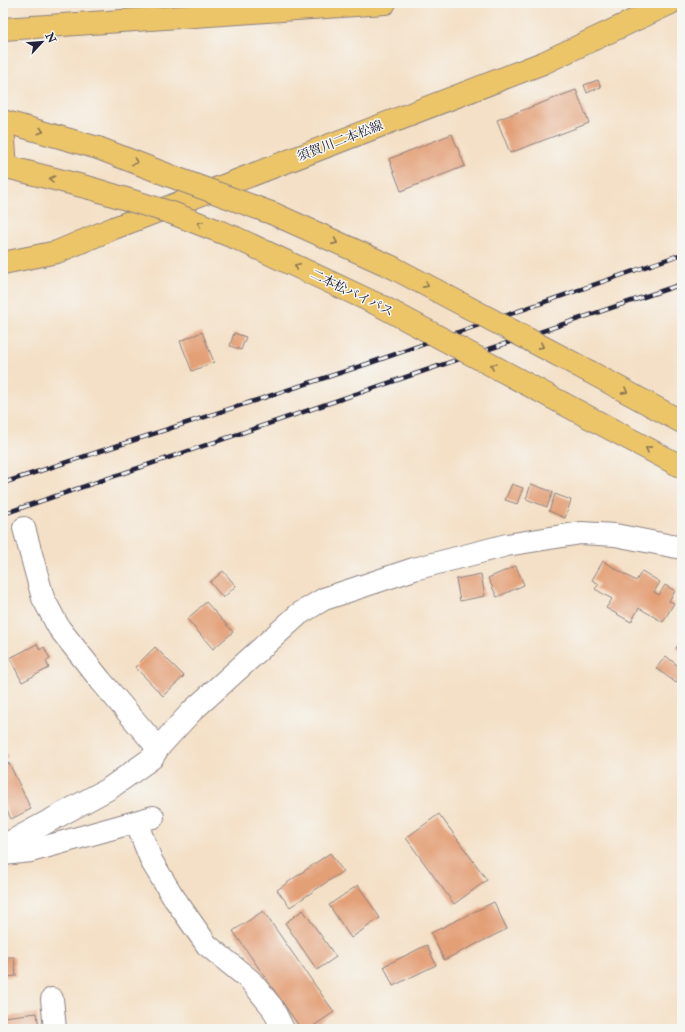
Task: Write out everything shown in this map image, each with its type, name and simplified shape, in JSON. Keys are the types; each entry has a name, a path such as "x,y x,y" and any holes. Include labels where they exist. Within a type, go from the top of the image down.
{"main road":[{"path":"3,29 384,3"},
{"name":"須賀川二本松線","path":"3,263 57,252 114,228 543,63 671,3"},
{"path":"3,121 98,148 274,214 392,267 682,422"},
{"path":"3,128 4,166"},
{"name":"二本松バイパス","path":"4,166 90,188 172,212 236,238 383,307 682,467"}],"street":[{"path":"24,528 43,598 59,628 101,681 158,748"},
{"path":"3,846 110,788 152,758 158,748 192,712 244,663 299,614 324,600 414,569 507,545 581,533 615,535 682,548"},
{"path":"3,854 31,851 145,819 152,862 172,895 207,945 250,980 272,1008 282,1029"},
{"path":"52,999 55,1029"}],"building":[{"path":"598,80 601,87 587,93 584,85"},
{"path":"576,90 589,123 510,153 497,120"},
{"path":"452,134 465,166 401,191 389,159"},
{"path":"202,332 214,362 192,371 180,341"},
{"path":"234,333 246,337 241,350 230,346"},
{"path":"512,484 523,488 517,504 505,500"},
{"path":"531,484 553,492 547,507 526,499"},
{"path":"555,494 571,500 565,518 549,511"},
{"path":"603,561 636,581 642,571 660,582 654,592 659,595 665,585 675,591 669,601 674,603 663,622 639,608 631,622 606,608 612,599 595,589 599,584 592,580"},
{"path":"516,566 524,585 497,597 488,578"},
{"path":"223,571 236,586 223,598 210,582"},
{"path":"481,574 485,596 460,601 456,579"},
{"path":"206,602 233,632 213,649 187,619"},
{"path":"682,641 682,653 676,648"},
{"path":"37,644 40,650 44,647 50,659 46,661 49,668 22,682 10,658"},
{"path":"155,647 184,676 163,696 135,667"},
{"path":"666,656 682,669 682,675 676,683 656,668"},
{"path":"3,746 8,757 3,760"},
{"path":"9,763 31,809 11,819 3,802 3,766"},
{"path":"439,814 487,880 454,904 406,838"},
{"path":"330,853 343,871 290,907 277,890"},
{"path":"358,885 380,918 351,938 329,905"},
{"path":"494,902 507,929 444,960 431,933"},
{"path":"303,910 336,957 317,970 285,923"},
{"path":"263,911 334,1012 309,1029 301,1029 233,931"},
{"path":"427,945 436,965 393,986 384,966"},
{"path":"3,957 14,957 16,976 3,977"},
{"path":"37,1013 39,1029 3,1029 3,1017"}],"railway":[{"path":"3,483 367,364 682,254"},
{"path":"3,514 682,284"}]}
